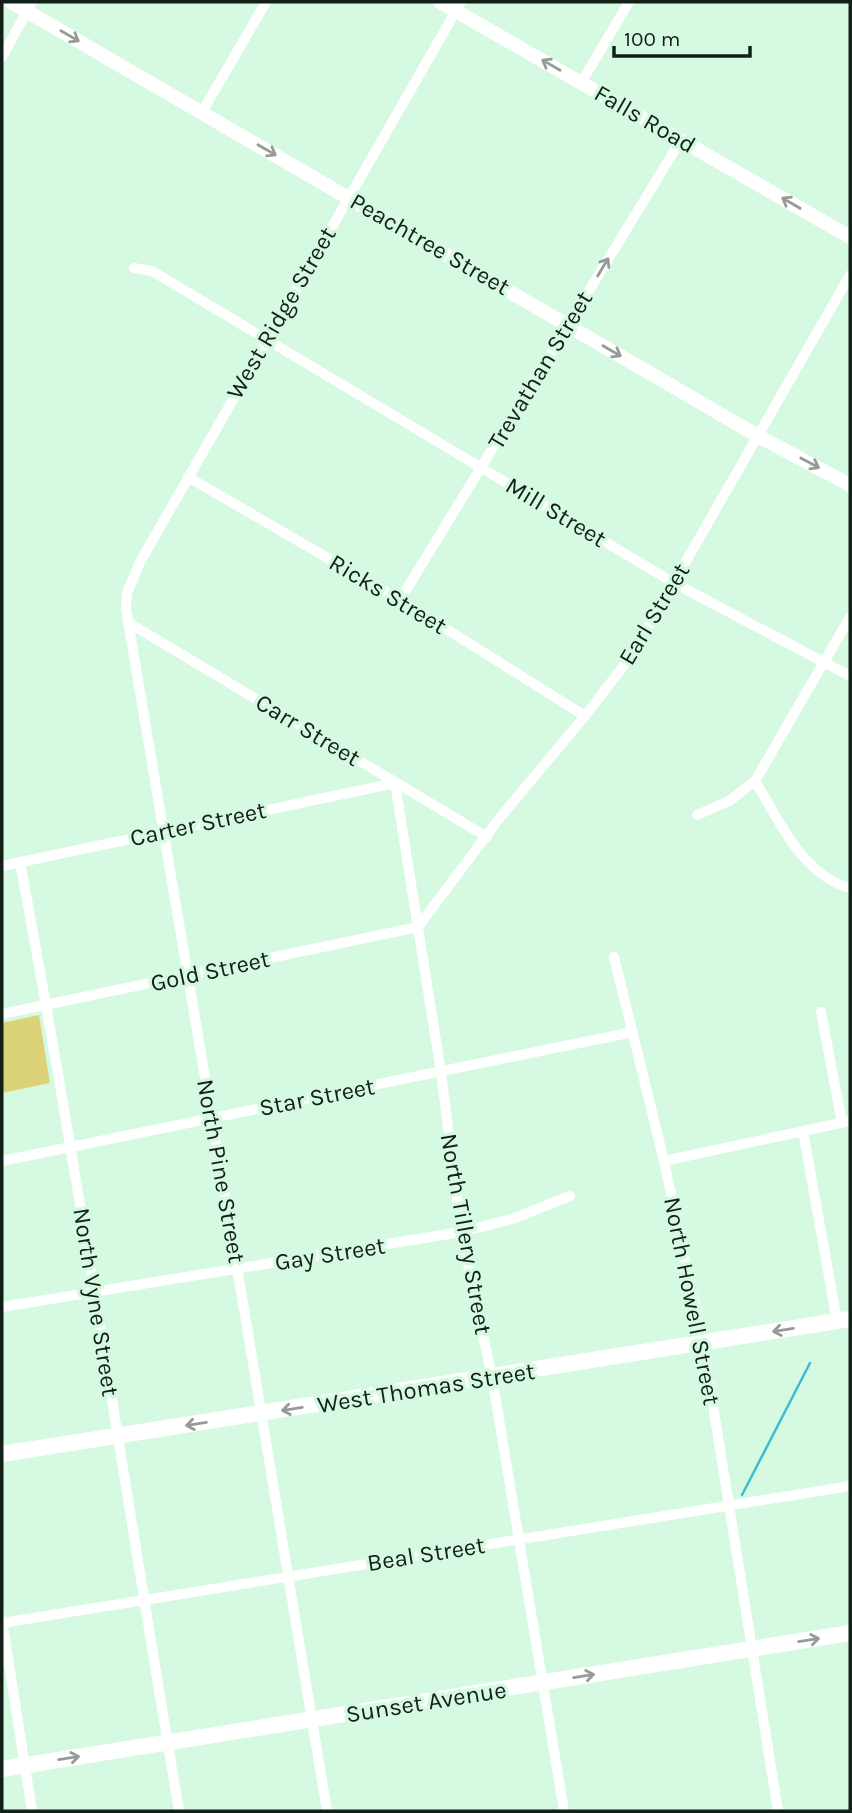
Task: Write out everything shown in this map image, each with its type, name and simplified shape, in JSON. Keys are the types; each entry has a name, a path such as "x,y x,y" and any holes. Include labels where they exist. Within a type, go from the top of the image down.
{"main road":[{"name":"Peachtree Street","path":"11,2 30,6 202,112 758,436 850,485"},
{"name":"Falls Road","path":"440,2 458,6 582,83 850,237"},
{"name":"West Thomas Street","path":"2,1454 844,1320"},
{"name":"Sunset Avenue","path":"2,1769 850,1633"}],"street":[{"path":"202,112 266,2"},
{"path":"582,83 629,2"},
{"path":"2,57 30,6"},
{"name":"West Ridge Street","path":"129,623 127,593 132,579 458,6"},
{"name":"Trevathan Street","path":"400,600 681,140"},
{"name":"Mill Street","path":"134,268 152,271 674,583 850,676"},
{"name":"Earl Street","path":"418,927 498,820 585,716 634,652 850,275"},
{"name":"Ricks Street","path":"188,477 400,600 585,716"},
{"path":"697,815 729,801 755,781 850,617"},
{"name":"Carr Street","path":"129,623 487,837"},
{"name":"North Pine Street","path":"129,623 263,1414 327,1811"},
{"path":"755,781 799,852 820,874 850,888"},
{"name":"Carter Street","path":"2,866 395,783"},
{"name":"North Tillery Street","path":"395,783 441,1072 461,1232 492,1377 564,1811"},
{"name":"North Vyne Street","path":"20,862 96,1292 179,1811"},
{"name":"Gold Street","path":"2,1014 418,927"},
{"name":"North Howell Street","path":"614,957 664,1161 704,1343 778,1811"},
{"path":"664,1161 846,1122 821,1012"},
{"name":"Star Street","path":"2,1161 633,1032"},
{"path":"803,1131 844,1320"},
{"name":"Gay Street","path":"2,1307 461,1232 512,1219 570,1196"},
{"name":"Beal Street","path":"2,1622 850,1486"},
{"path":"2,1622 32,1811"}],"shaded area":[{"path":"39,1015 50,1083 2,1093 2,1023"}],"waterway":[{"path":"742,1495 810,1363"}]}
